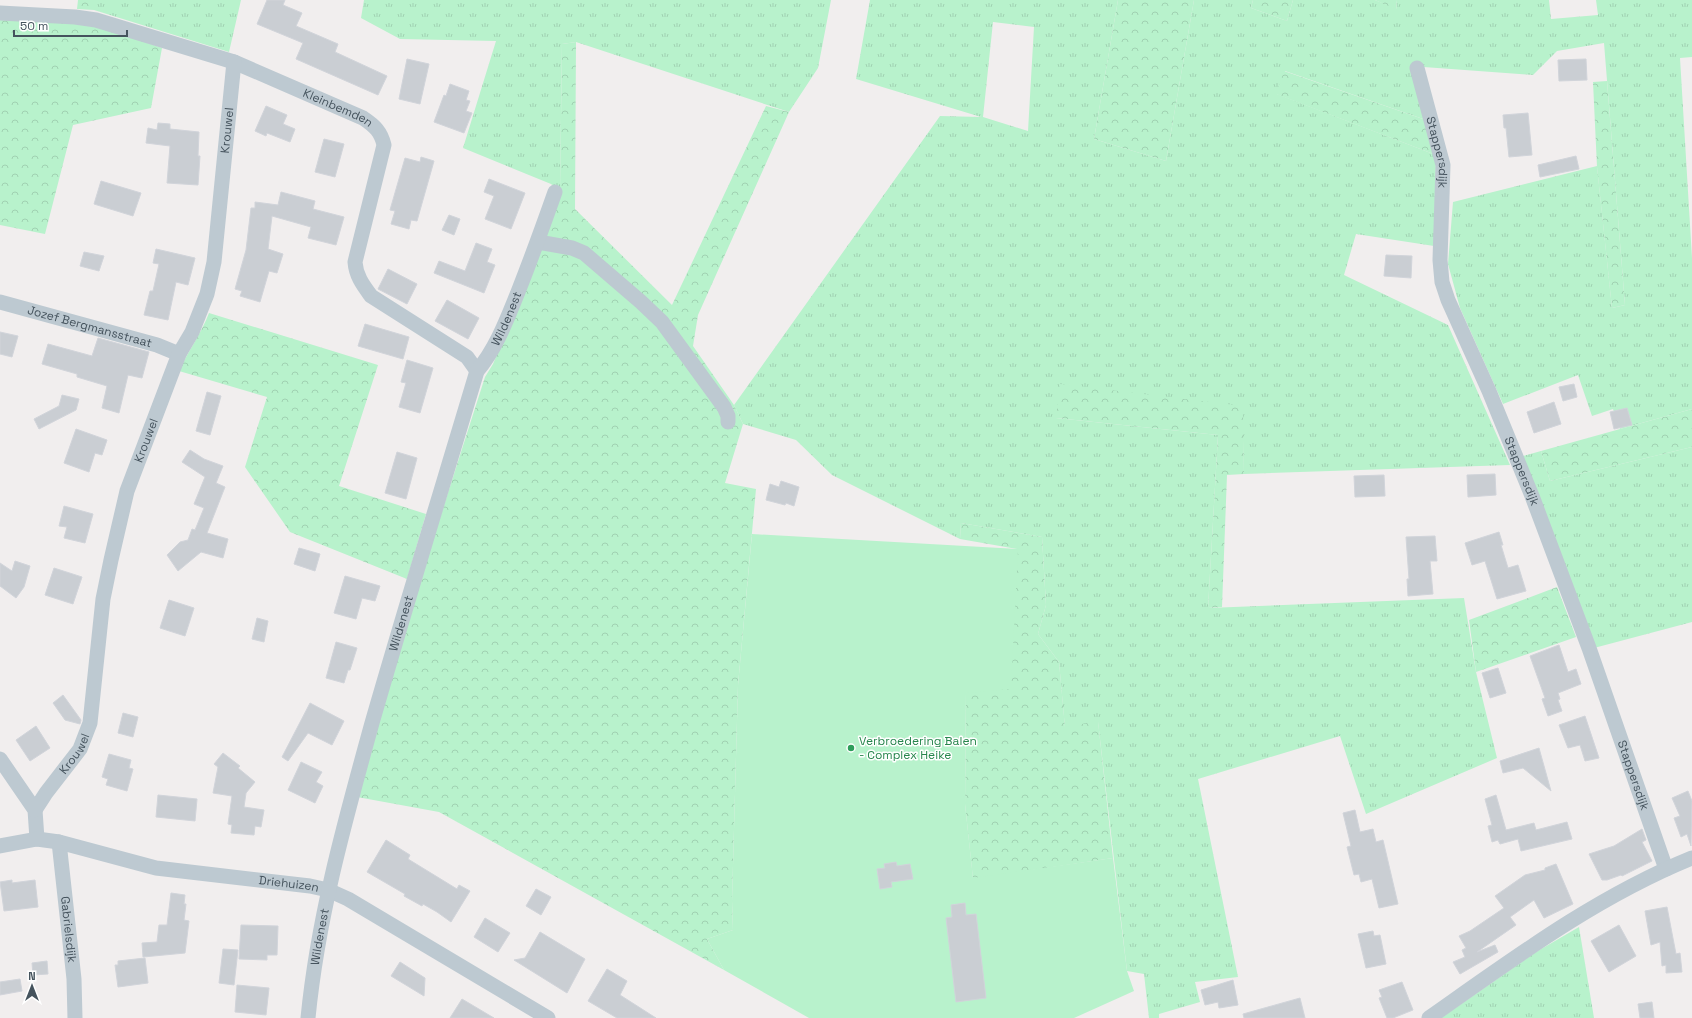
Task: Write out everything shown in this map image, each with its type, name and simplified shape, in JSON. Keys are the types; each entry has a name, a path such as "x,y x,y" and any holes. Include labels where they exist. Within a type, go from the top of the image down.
{"street":[{"name":"Kleinbemden","path":"0,13 75,17 96,20 234,62 363,118 374,125 382,135 384,145 355,262 356,272 360,281 371,296 467,357 477,371"},
{"name":"Krouwel","path":"35,810 46,793 80,749 86,736 90,723 103,599 127,491 179,354 192,332 207,294 214,262 234,62"},
{"name":"Stappersdijk","path":"1417,68 1443,165 1440,260 1442,282 1448,300 1489,391 1532,496 1589,648 1666,868"},
{"name":"Wildenest","path":"308,1018 323,913 328,890 350,802 390,659 477,371 487,360 508,317 538,242 555,192"},
{"path":"538,242 572,248 584,253 642,302 662,322 724,408 728,416 728,422"},
{"name":"Jozef Bergmansstraat","path":"0,302 157,345 179,354"},
{"path":"0,759 35,810 37,839"},
{"name":"Driehuizen","path":"0,846 37,839 59,842 156,868 292,883 328,890 348,899 548,1018"},
{"name":"Gabrielsdijk","path":"59,842 74,979 75,1018"},
{"path":"1429,1018 1565,925 1624,890 1666,868 1692,858"}],"green space":[{"path":"78,0 94,0 94,10 77,9"},
{"path":"94,0 241,0 229,52 94,10"},
{"path":"364,0 831,0 818,68 789,112 576,42 562,44 560,191 551,184 463,148 496,41 400,39 361,18"},
{"path":"870,0 1118,0 1094,139 1166,161 1194,0 1253,0 1251,8 1287,21 1293,0 1375,0 1397,9 1396,0 1549,0 1551,19 1598,15 1596,0 1692,0 1692,57 1680,58 1692,258 1692,409 1620,429 1613,409 1592,416 1578,375 1503,404 1460,308 1448,264 1453,202 1597,166 1612,308 1625,305 1604,43 1557,51 1533,75 1410,66 1426,120 1285,71 1277,94 1436,155 1434,246 1356,234 1344,275 1448,325 1510,465 1244,474 1242,406 1056,418 1218,435 1208,608 1464,598 1476,672 1497,758 1366,814 1340,736 1198,779 1238,977 1195,982 1200,1002 1159,1014 1159,1018 1149,1018 1144,974 1127,971 1098,722 1065,728 1059,662 1038,634 1046,605 1042,537 961,523 960,539 832,475 796,440 743,424 734,405 940,116 981,117 856,79","holes":["993,22 1034,27 1028,131 983,117"]},
{"path":"1118,0 1194,0 1166,161 1094,139"},
{"path":"1253,0 1293,0 1287,21 1251,8"},
{"path":"1375,0 1396,0 1397,10"},
{"path":"0,18 93,23 162,48 151,108 73,125 45,234 0,225"},
{"path":"576,42 575,209 672,305 766,106 789,112 698,315 693,346 734,405 743,424 725,483 756,489 738,685 732,901 733,930 707,939 724,970 439,812 357,797 398,649 485,377 493,364 538,256 560,191 562,44"},
{"path":"1284,71 1426,120 1436,155 1276,94"},
{"path":"1607,81 1625,305 1612,308 1597,167 1593,82"},
{"path":"209,313 378,365 339,486 426,514 407,579 290,532 245,467 267,397 179,371"},
{"path":"1060,384 1243,406 1244,474 1227,475 1222,607 1208,608 1218,435 1056,418"},
{"path":"1692,409 1692,447 1550,481 1541,451"},
{"path":"1692,447 1692,622 1594,648 1523,456 1541,451 1550,481"},
{"path":"961,523 1042,537 1046,605 1038,634 1059,662 1065,727 1098,721 1113,858 973,879 965,804 966,693 1017,549 960,539"},
{"name":"Verbroedering Balen - Complex Heike","path":"752,534 1018,549 1011,689 966,693 965,804 973,878 1113,858 1127,971 1134,991 1074,1018 809,1018 724,970 707,939 733,930 732,901 738,685"},
{"path":"1557,587 1576,637 1476,672 1469,620"},
{"path":"1579,927 1594,1018 1441,1018 1536,952"}],"building":[{"path":"267,0 285,0 283,5 302,13 296,26 338,44 335,52 387,76 378,95 296,59 303,43 257,24"},
{"path":"407,59 429,64 420,104 399,99"},
{"path":"1586,59 1587,80 1559,81 1558,60"},
{"path":"450,84 469,91 466,100 470,101 466,111 472,113 464,133 434,122 444,95 446,96"},
{"path":"266,106 287,115 283,124 295,129 290,142 267,133 266,136 255,131"},
{"path":"1528,113 1532,155 1509,157 1503,115"},
{"path":"158,123 170,124 170,129 199,132 198,156 200,156 198,185 167,183 170,146 146,143 148,128 157,130"},
{"path":"324,139 344,144 335,177 315,172"},
{"path":"1576,156 1579,169 1540,177 1538,165"},
{"path":"421,157 434,161 417,221 411,220 409,229 391,224 395,211 390,210 405,158 420,162"},
{"path":"489,179 525,193 511,229 485,219 494,196 484,192"},
{"path":"101,181 141,193 133,216 94,204"},
{"path":"281,192 315,201 313,209 344,217 336,245 308,238 311,227 272,216 268,249 283,254 277,273 269,271 260,302 240,296 242,291 235,289 246,250 251,208 255,208 255,202 278,205"},
{"path":"449,215 460,219 454,235 442,230"},
{"path":"476,243 492,249 487,262 495,265 484,293 434,273 439,261 465,271"},
{"path":"156,249 195,258 188,285 176,282 168,320 144,315 150,291 153,291 159,264 153,263"},
{"path":"84,252 104,256 99,271 80,266"},
{"path":"1386,255 1412,256 1411,278 1384,276"},
{"path":"388,269 417,284 407,304 378,289"},
{"path":"447,300 479,318 468,339 435,321"},
{"path":"365,324 409,337 403,359 358,346"},
{"path":"0,332 18,336 12,357 0,354"},
{"path":"98,338 149,352 142,378 128,375 119,413 102,408 107,386 77,377 77,374 42,364 48,344 92,356"},
{"path":"407,360 433,368 420,413 399,407 406,383 401,382"},
{"path":"1574,384 1577,397 1563,401 1559,387"},
{"path":"207,392 221,396 210,435 196,431"},
{"path":"62,395 79,399 76,410 39,429 34,419 59,406"},
{"path":"1554,402 1561,424 1534,433 1527,412"},
{"path":"1627,408 1632,425 1614,429 1610,412"},
{"path":"76,429 107,440 102,455 95,453 89,472 64,463"},
{"path":"190,450 204,459 223,466 216,483 225,487 207,533 228,539 223,558 201,552 178,571 167,555 180,542 188,540 192,529 195,530 204,508 194,504 205,477 182,462"},
{"path":"397,452 417,458 406,499 385,493"},
{"path":"1495,474 1496,495 1468,497 1467,475"},
{"path":"1384,475 1385,496 1355,497 1354,476"},
{"path":"781,481 799,487 794,506 786,503 785,505 766,500 770,484 779,487"},
{"path":"64,506 93,514 85,543 64,538 67,527 59,526"},
{"path":"1499,532 1503,545 1501,545 1508,568 1518,565 1526,591 1497,599 1485,561 1472,565 1465,543"},
{"path":"1435,536 1437,561 1430,561 1433,594 1408,596 1407,579 1409,579 1406,537"},
{"path":"299,548 320,554 315,571 294,564"},
{"path":"15,561 30,566 24,587 16,598 0,586 0,563 12,571"},
{"path":"54,568 82,577 73,604 45,595"},
{"path":"345,576 380,586 375,601 362,598 356,619 334,613"},
{"path":"169,600 194,608 185,636 160,628"},
{"path":"257,618 268,621 264,642 252,639"},
{"path":"336,642 357,648 344,683 326,678"},
{"path":"1559,645 1568,672 1576,669 1581,684 1558,693 1560,699 1558,700 1562,711 1548,716 1542,699 1545,698 1530,656"},
{"path":"1498,668 1506,693 1490,698 1482,673"},
{"path":"63,695 81,720 80,724 65,720 53,703"},
{"path":"310,703 344,721 332,745 308,733 288,761 282,757"},
{"path":"123,713 138,717 133,737 118,733"},
{"path":"1585,716 1599,758 1585,761 1580,745 1568,748 1559,725"},
{"path":"36,726 50,748 30,761 16,740"},
{"path":"1539,748 1551,791 1523,768 1503,773 1500,761"},
{"path":"223,753 240,766 238,768 255,782 246,793 244,807 264,810 261,827 255,826 254,835 231,833 232,825 228,824 232,796 213,793 218,767 214,764"},
{"path":"109,754 131,760 129,768 133,769 127,791 106,785 108,779 102,777"},
{"path":"301,762 322,772 316,782 323,786 315,803 288,790"},
{"path":"1688,791 1692,801 1691,846 1687,834 1681,837 1674,818 1680,816 1672,798"},
{"path":"158,795 197,799 195,821 156,817"},
{"path":"1496,795 1506,830 1534,823 1536,830 1567,822 1572,839 1521,851 1518,839 1500,844 1498,840 1492,842 1488,826 1492,825 1485,799"},
{"path":"1355,810 1360,832 1373,829 1376,842 1383,840 1398,904 1379,908 1372,879 1361,882 1359,874 1354,875 1347,847 1351,846 1343,813"},
{"path":"1642,829 1646,840 1642,842 1652,861 1622,876 1602,880 1589,854 1614,846"},
{"path":"386,840 410,855 408,859 457,889 459,885 470,891 451,922 423,904 422,906 404,896 405,894 367,872"},
{"path":"896,862 897,866 910,864 913,879 891,882 892,887 880,889 877,869 885,868 884,864"},
{"path":"1556,864 1573,904 1544,918 1534,900 1510,917 1516,925 1477,952 1495,945 1498,952 1460,974 1453,962 1465,957 1462,950 1466,948 1459,936 1470,931 1504,908 1495,896 1525,875 1545,870 1545,868"},
{"path":"12,880 12,883 35,880 38,907 4,911 0,882"},
{"path":"536,889 551,897 541,915 526,906"},
{"path":"171,893 185,895 184,904 186,904 184,920 189,921 185,953 143,957 142,943 157,942 159,925 167,925"},
{"path":"965,903 966,915 976,914 986,998 956,1002 946,918 952,917 951,905"},
{"path":"1667,907 1676,954 1680,953 1682,972 1666,973 1666,965 1662,966 1660,942 1651,945 1645,911"},
{"path":"485,918 510,933 498,952 474,937"},
{"path":"241,925 278,926 277,955 267,955 267,960 239,959"},
{"path":"1619,925 1636,956 1609,972 1591,941"},
{"path":"1373,931 1374,936 1380,935 1386,964 1366,968 1358,934"},
{"path":"540,932 585,959 567,993 514,960 525,958"},
{"path":"223,949 238,950 234,985 219,983"},
{"path":"145,958 148,983 118,987 115,965 118,965 118,961"},
{"path":"47,961 48,974 33,975 32,963"},
{"path":"400,962 425,978 424,996 391,976"},
{"path":"607,969 627,981 620,995 656,1018 617,1018 588,1001"},
{"path":"20,979 22,991 0,995 0,982"},
{"path":"1233,980 1238,1005 1219,1008 1218,1002 1205,1005 1201,990"},
{"path":"1402,982 1413,1010 1393,1018 1387,1018 1379,998 1382,997 1379,990"},
{"path":"237,985 269,988 266,1015 235,1012"},
{"path":"1300,998 1305,1018 1244,1018 1243,1014"},
{"path":"462,999 494,1018 450,1018"},
{"path":"1652,1002 1654,1018 1640,1018 1638,1004"}],"place":[{"name":"Verbroedering Balen - Complex Heike","path":"851,748"}]}
